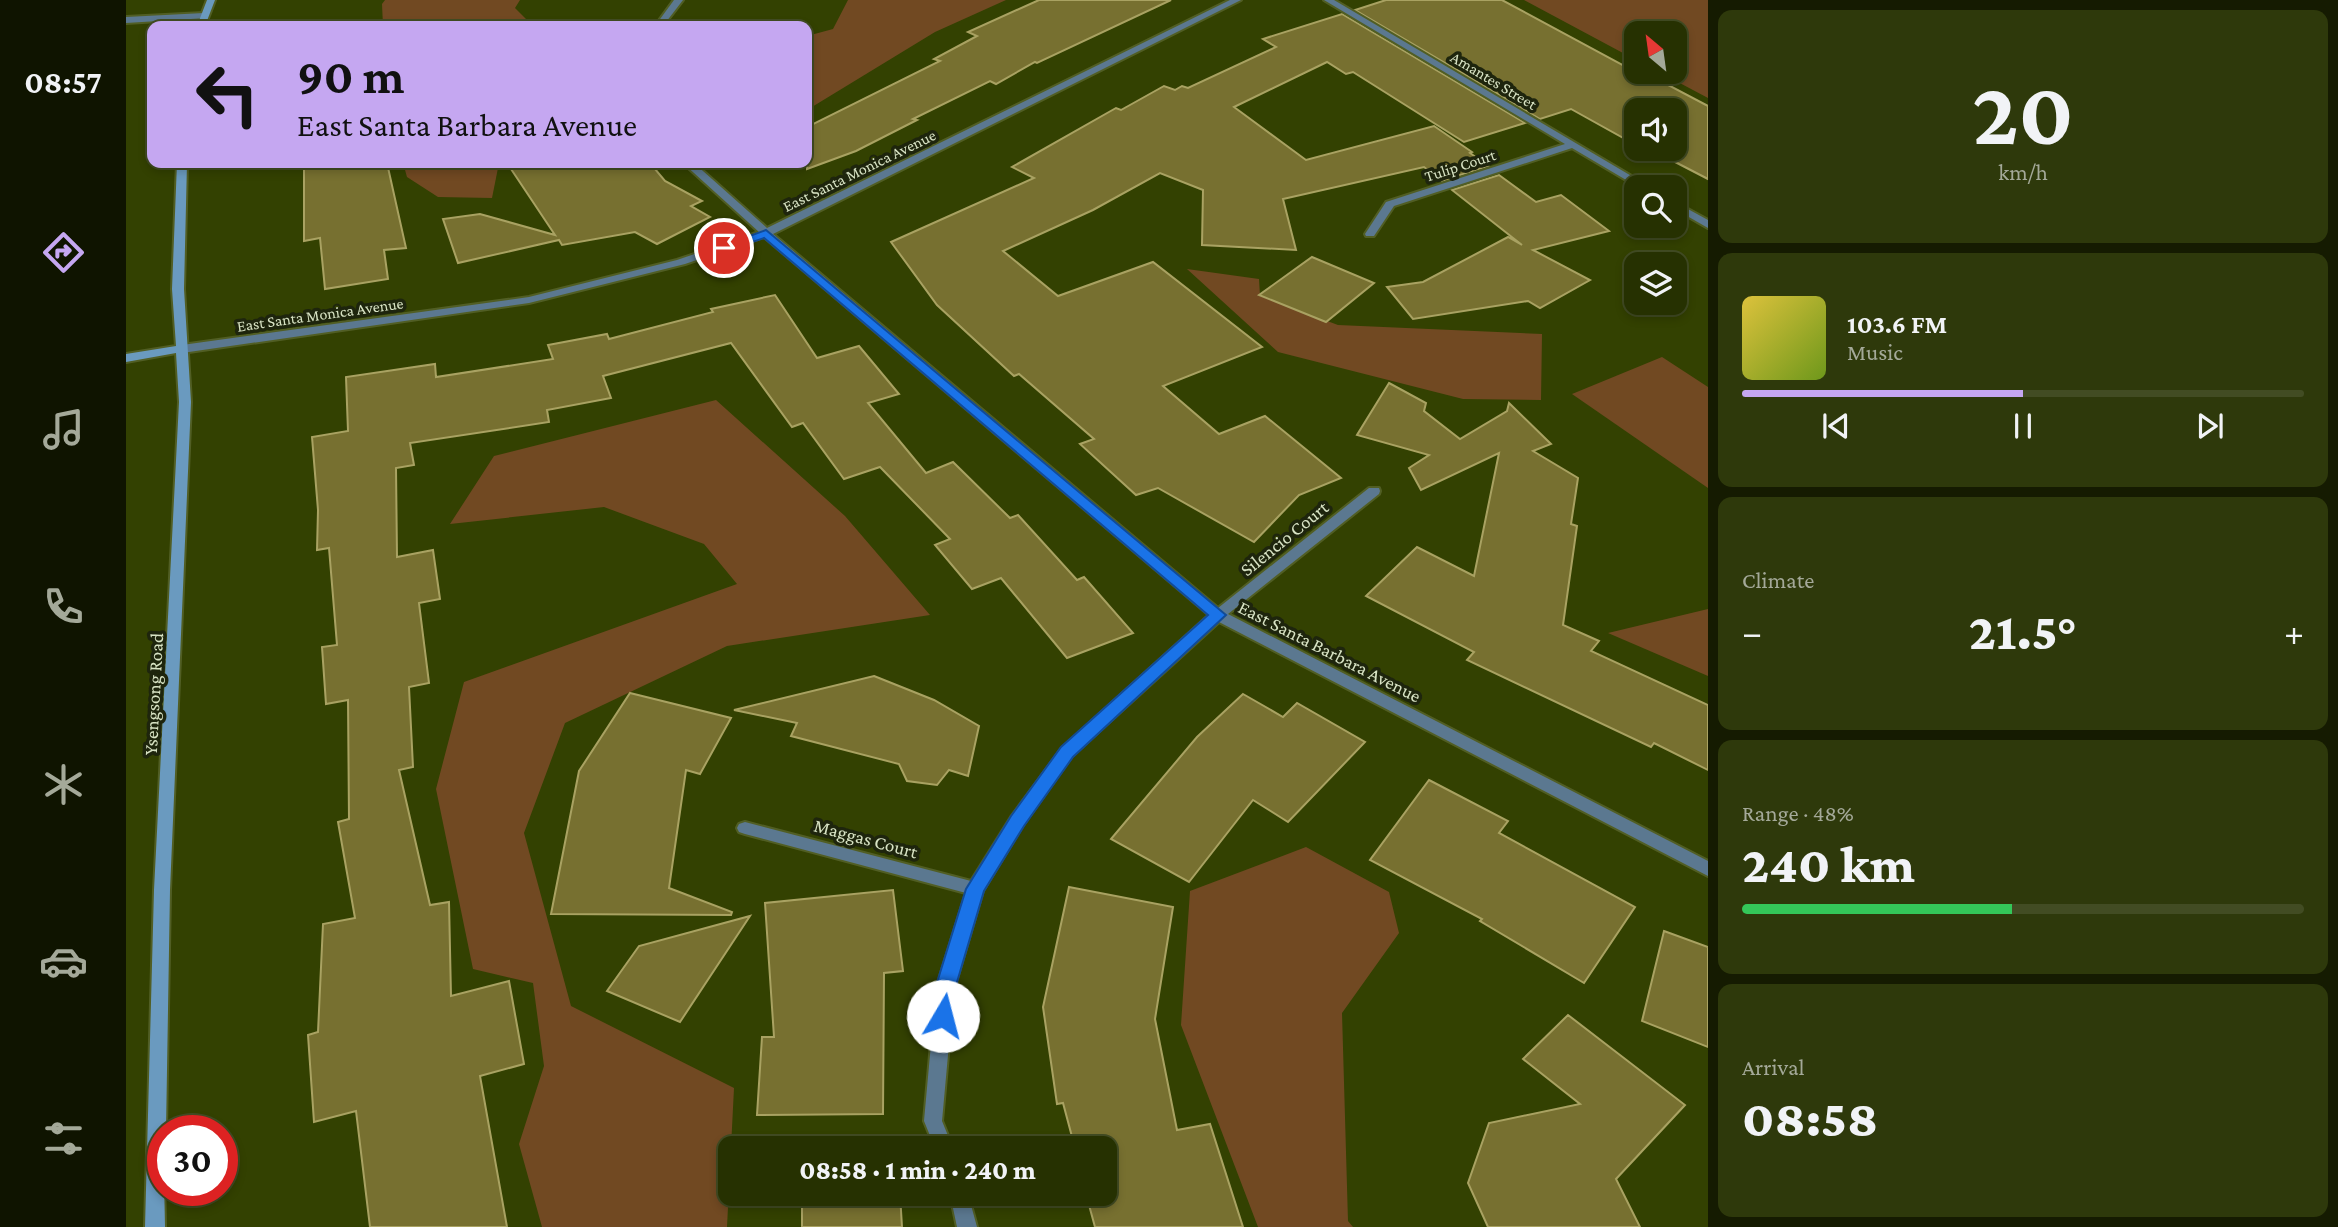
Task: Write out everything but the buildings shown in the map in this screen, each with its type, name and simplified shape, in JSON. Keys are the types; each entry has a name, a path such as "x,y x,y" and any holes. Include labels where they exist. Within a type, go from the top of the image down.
{"main road":[{"path":"202,21 211,0"},
{"name":"Ysengsong Road","path":"155,1227 162,890 185,402 178,289 182,168"},
{"path":"126,358 182,349"}],"street":[{"path":"663,21 679,0"},
{"name":"East Santa Monica Avenue","path":"182,349 529,300 681,262 766,233 1237,0"},
{"name":"Amantes Street","path":"1328,0 1624,175"},
{"path":"126,20 204,16"},
{"name":"Tulip Court","path":"1370,234 1390,204 1573,145"},
{"name":"East Santa Barbara Avenue","path":"694,168 766,233 1218,615 1708,869"},
{"path":"1687,212 1708,225"},
{"name":"Silencio Court","path":"939,1136 933,1121 945,989 975,889 1017,821 1067,752 1218,615 1374,491"},
{"name":"Maggas Court","path":"746,828 975,889"},
{"path":"962,1206 967,1227"}],"shaded area":[{"path":"385,0 520,0 515,8 528,21 383,21 382,4"},
{"path":"848,0 1006,0 935,32 812,107 812,35 833,29"},
{"path":"1524,0 1708,0 1708,98 1682,84 1687,84 1687,21 1624,21 1624,54"},
{"path":"404,168 498,168 492,198 438,197 407,177"},
{"path":"1187,269 1259,279 1260,296 1338,325 1542,334 1541,400 1463,399 1278,352"},
{"path":"1662,357 1708,387 1708,488 1572,394"},
{"path":"716,400 845,516 930,615 727,646 565,723 524,833 571,1006 734,1088 732,1136 718,1136 718,1206 728,1206 727,1227 542,1227 519,1144 544,1066 533,983 473,969 436,789 464,682 737,584 704,544 604,507 450,524 494,456"},
{"path":"1708,609 1708,676 1608,633"},
{"path":"1306,847 1389,892 1399,933 1342,1013 1348,1221 1353,1227 1258,1227 1181,1025 1190,891"}],"route":[{"path":"724,248 766,233 1218,615 1067,752 1017,821 975,889 945,989 943,1016"}]}
